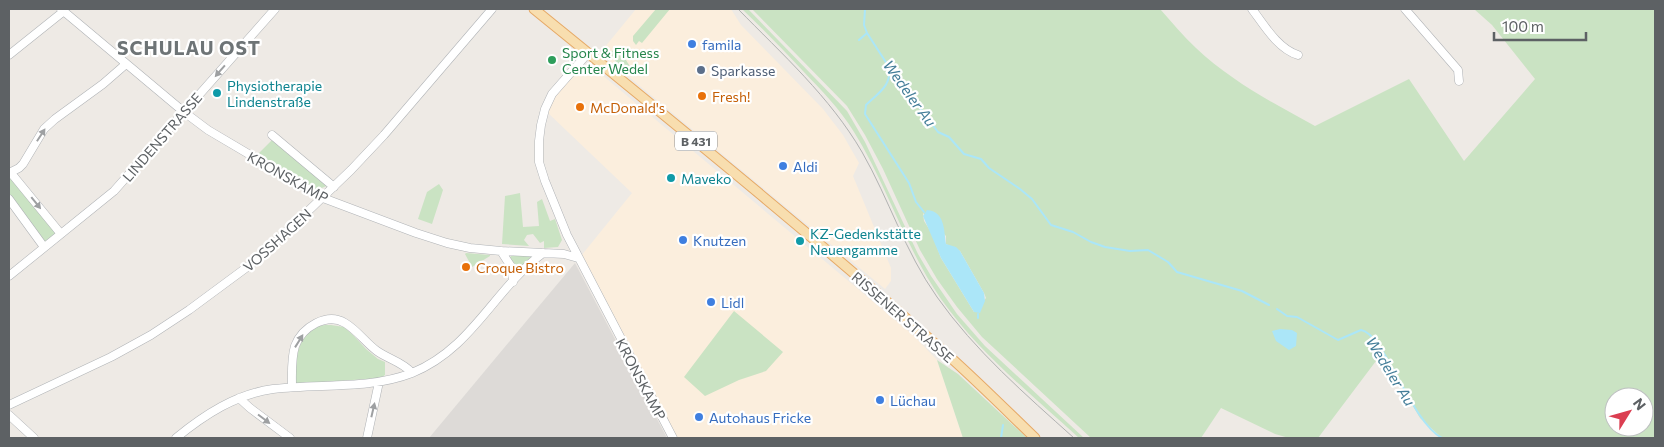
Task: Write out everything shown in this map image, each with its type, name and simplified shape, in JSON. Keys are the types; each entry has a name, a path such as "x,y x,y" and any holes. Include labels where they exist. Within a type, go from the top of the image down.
{"main road":[{"name":"RISSENER STRASSE","path":"534,9 732,171 911,323 1035,438"}],"street":[{"name":"LINDENSTRASSE","path":"9,276 114,191 275,9"},
{"name":"VOSSHAGEN","path":"9,405 111,357 151,335 189,310 258,259 323,198 398,120 492,9"},
{"path":"1252,9 1289,52 1298,54"},
{"path":"1405,9 1458,70 1459,81"},
{"name":"KRONSKAMP","path":"62,10 208,130 323,198 430,238 470,248 558,254 578,258 673,438"},
{"path":"9,55 62,10"},
{"path":"578,258 545,181 539,162 539,141 540,125 552,94 588,53"},
{"path":"61,234 10,173 23,164 44,129 126,64"},
{"name":"KRONSKAMP","path":"272,135 334,187"},
{"path":"9,199 44,247"},
{"path":"558,254 566,245 567,235"},
{"path":"501,251 512,268 512,282"},
{"path":"180,437 212,412 239,398 272,389 379,382 412,373 433,363 454,347 512,282 542,253"},
{"path":"292,388 292,364 296,344 308,328 320,320 336,320 345,323 378,352 408,367 412,373"},
{"path":"367,438 379,382"},
{"path":"239,398 290,438"},
{"path":"9,415 34,438"}],"shaded area":[{"path":"636,9 731,9 741,25 823,109 843,135 859,163 853,176 891,268 891,281 885,289 600,53"},
{"path":"589,64 913,335 937,360 963,438 677,438 581,256 632,193 547,112 555,97 581,67"},
{"path":"575,263 667,438 429,438 529,318"}],"green space":[{"path":"656,9 670,9 642,43 639,41 636,45 633,41 633,36"},
{"path":"742,9 748,9 847,111 865,142 918,254 957,314 985,346 1084,438 1079,438 1006,372 956,319 928,279 866,152 849,124 817,85"},
{"path":"752,9 1160,9 1191,43 1223,71 1253,91 1315,126 1409,79 1464,161 1535,79 1492,25 1474,9 1655,9 1655,438 1442,438 1420,418 1382,353 1318,438 1289,438 1275,434 1221,408 1201,438 1091,438 982,337 957,307 937,279 920,250 883,169 847,106","holes":["923,213 946,236 946,244 960,251 986,298 974,312 941,258 931,232 924,221"]},
{"path":"615,48 618,49 632,68 620,65 615,61 610,53"},
{"path":"273,139 329,185 317,190 258,154"},
{"path":"9,173 61,234 44,247 9,199"},
{"path":"439,184 443,190 432,224 418,219 427,192"},
{"path":"520,193 523,227 539,226 537,202 542,199 550,221 555,219 562,240 558,247 544,248 544,241 540,243 533,234 527,235 524,240 529,246 502,244 505,196"},
{"path":"466,253 490,255 490,256 472,267"},
{"path":"512,254 533,255 519,270 514,270 510,258"},
{"path":"734,311 783,352 766,371 739,380 705,396 684,377"},
{"path":"331,325 344,327 366,349 385,362 385,375 381,378 295,384 296,360 305,337 316,327"},
{"path":"937,360 958,374 1027,438 963,438"}],"water":[{"path":"927,210 933,211 940,218 943,223 946,244 956,247 960,251 984,293 985,301 980,313 974,312 941,258 923,216"},
{"path":"1280,329 1292,330 1297,333 1296,346 1289,350 1276,341 1272,331"}],"waterway":[{"name":"Wedeler Au","path":"865,9 864,25 867,33 889,67 909,88 919,107 938,132 949,137 964,154 981,159 989,168 1020,189 1032,199 1051,225 1073,232 1105,247 1130,251 1148,250 1168,262 1177,272 1242,291 1269,305"},
{"name":"Wedeler Au","path":"859,40 867,33"},
{"path":"889,67 886,84 866,105 865,114 909,183 916,202 924,212"},
{"name":"Wedeler Au","path":"1277,309 1287,316 1297,317 1338,340 1361,330 1370,335 1389,361 1420,415 1431,429 1442,438"},
{"path":"1001,438 1003,425"}],"tram line":[{"path":"738,9 805,77 849,132 872,170 906,244 926,280 952,317 1001,371 1074,438"}],"place":[{"name":"famila","path":"692,44"},
{"name":"Sport & Fitness Center Wedel","path":"552,60"},
{"name":"Sparkasse","path":"701,70"},
{"name":"Physiotherapie Lindenstraße","path":"217,93"},
{"name":"Fresh!","path":"702,96"},
{"name":"McDonald's","path":"580,107"},
{"name":"Aldi","path":"783,166"},
{"name":"Maveko","path":"671,178"},
{"name":"Knutzen","path":"683,240"},
{"name":"KZ-Gedenkstätte Neuengamme","path":"800,241"},
{"name":"Croque Bistro","path":"466,267"},
{"name":"Lidl","path":"711,302"},
{"name":"Lüchau","path":"880,400"},
{"name":"Autohaus Fricke","path":"699,417"}],"district":[{"name":"SCHULAU OST","path":"189,47"}]}
